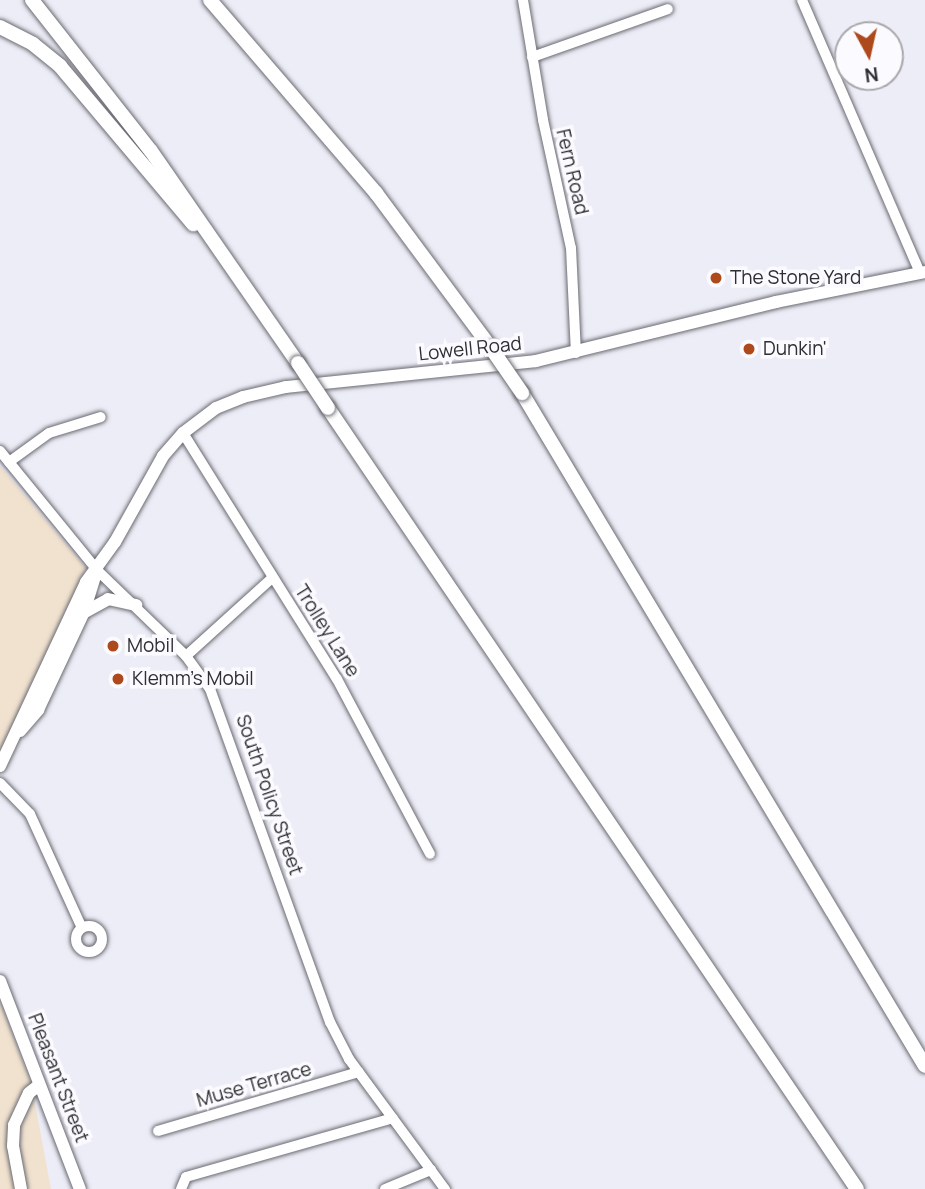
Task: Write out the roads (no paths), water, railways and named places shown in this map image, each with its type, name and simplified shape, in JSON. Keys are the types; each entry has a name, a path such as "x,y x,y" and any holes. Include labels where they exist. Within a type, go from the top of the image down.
{"highway":[{"path":"32,0 151,151 239,277 857,1189"},
{"path":"210,0 376,193 522,394 925,1066"},
{"path":"0,27 33,44 60,66 239,277"}],"main road":[{"name":"Lowell Road","path":"97,570 163,456 183,433 216,408 257,393 516,364 576,353 776,302 922,273"},
{"path":"19,732 32,720 84,612 97,570"},
{"path":"0,766 19,732 86,582 97,570"},
{"path":"84,612 108,599 136,605"},
{"name":"Pleasant Street","path":"0,981 80,1189"},
{"path":"21,1189 13,1146 14,1125 29,1093 40,1085"}],"street":[{"name":"Fern Road","path":"523,0 571,247 576,353"},
{"path":"802,0 922,273"},
{"path":"532,57 668,9"},
{"path":"9,462 49,433 101,416"},
{"name":"Trolley Lane","path":"183,433 337,679 430,854"},
{"name":"South Policy Street","path":"0,451 97,570 186,656 220,709 330,1022 359,1072 445,1189"},
{"path":"186,656 272,578"},
{"path":"0,783 30,814 82,928"},
{"name":"Muse Terrace","path":"158,1131 359,1072"},
{"path":"181,1189 186,1177 393,1118"},
{"path":"385,1189 431,1170"}],"place":[{"name":"The Stone Yard","path":"716,278"},
{"name":"Dunkin'","path":"749,349"},
{"name":"Mobil","path":"113,646"},
{"name":"Klemm's Mobil","path":"118,679"}]}
